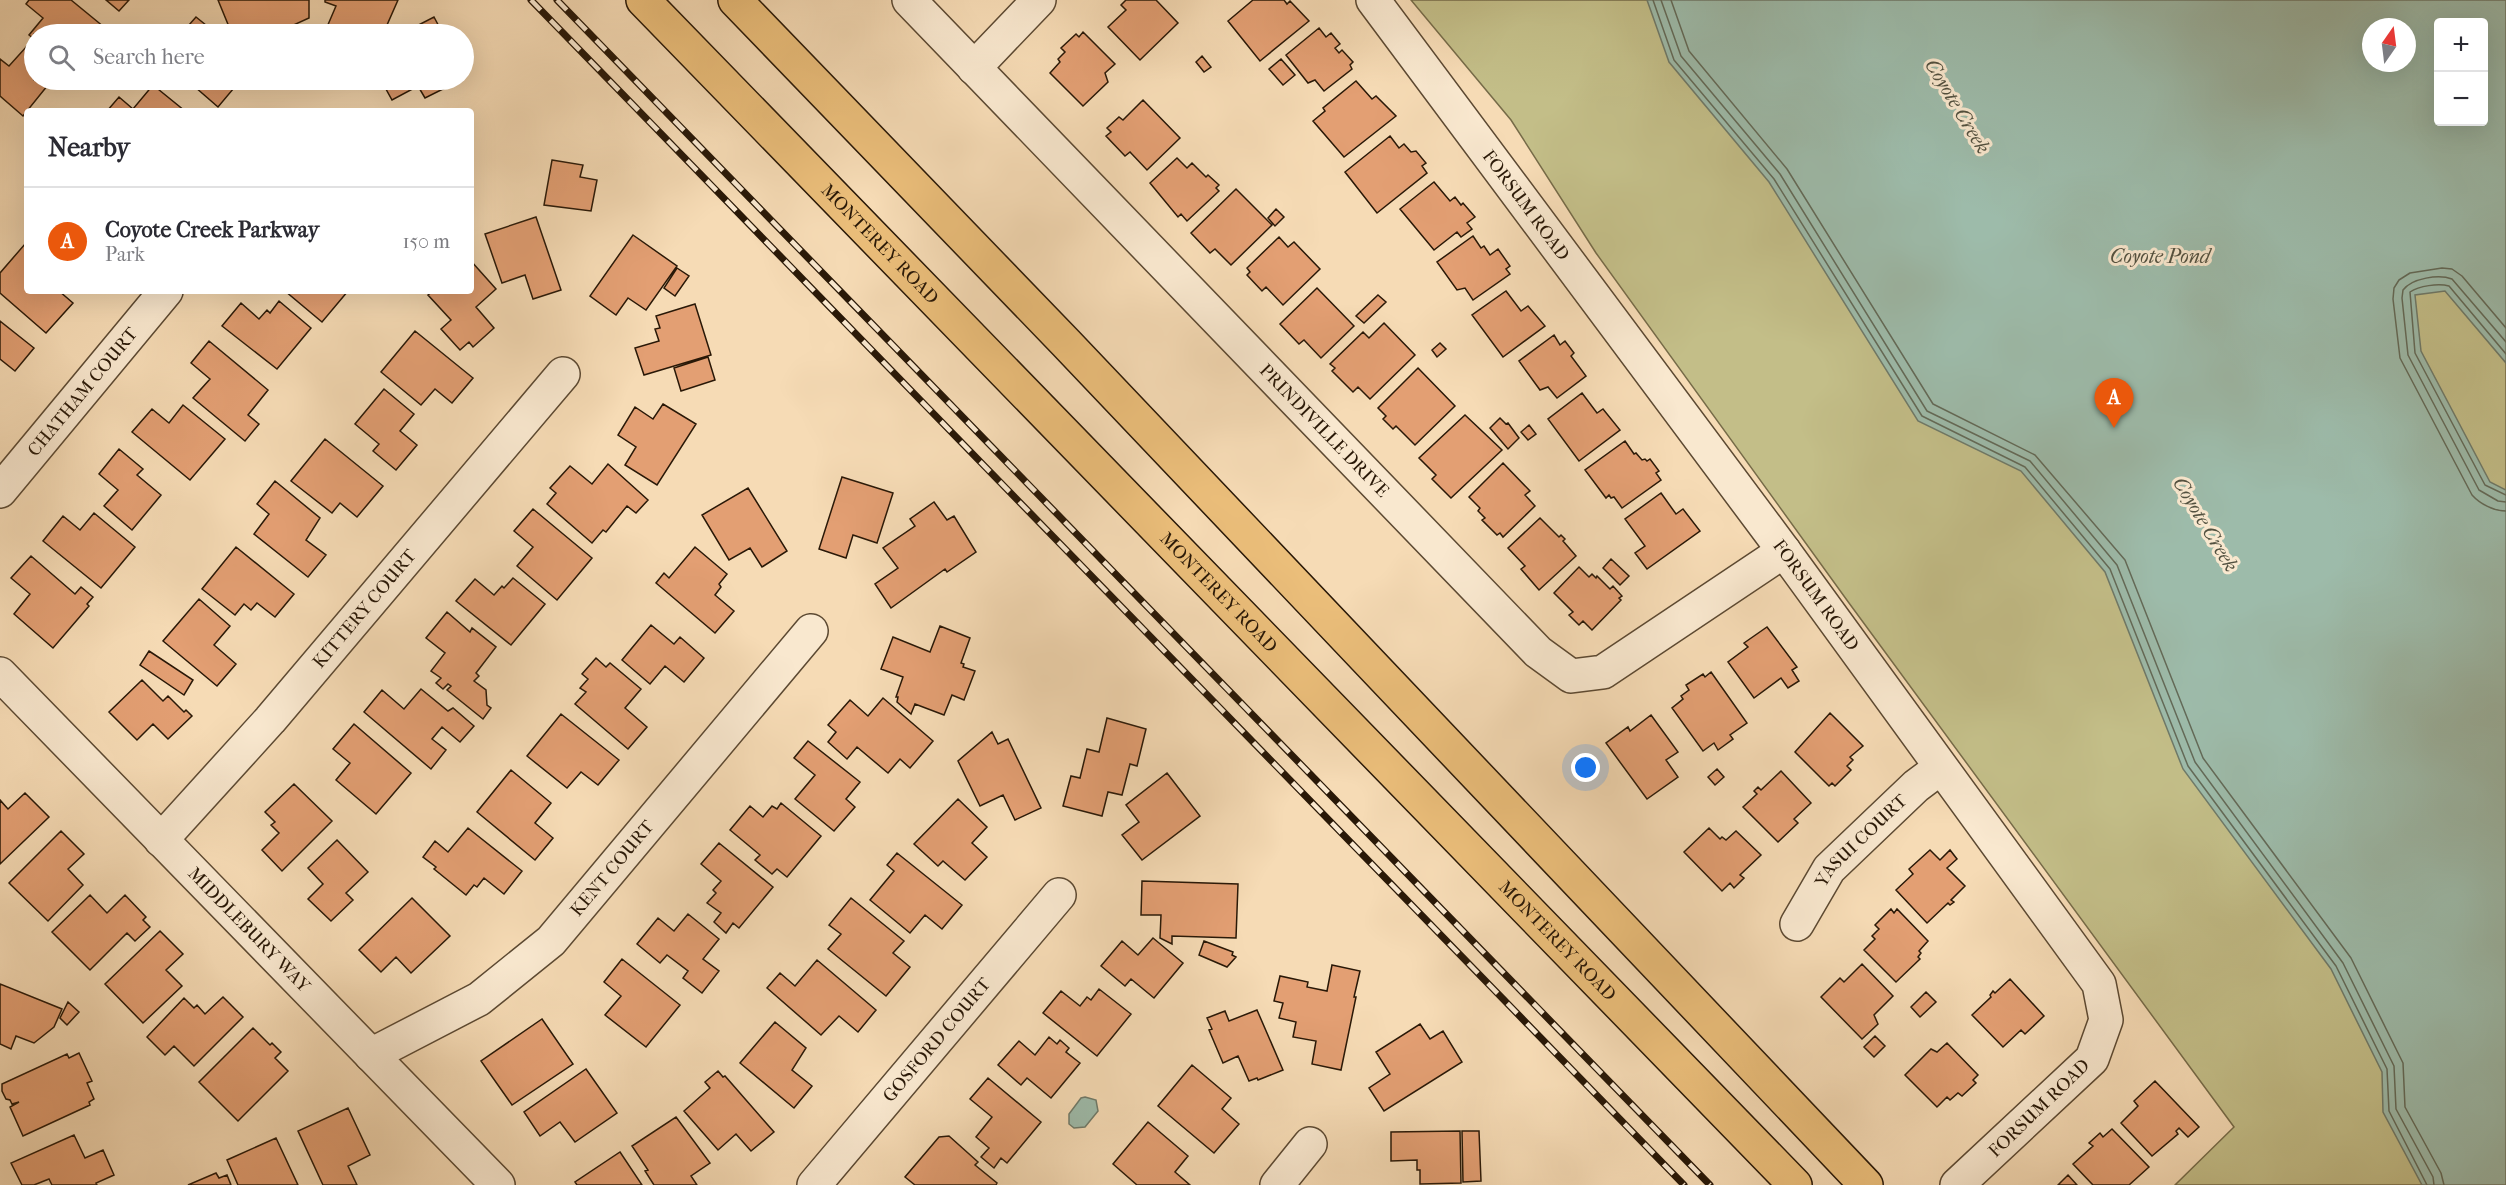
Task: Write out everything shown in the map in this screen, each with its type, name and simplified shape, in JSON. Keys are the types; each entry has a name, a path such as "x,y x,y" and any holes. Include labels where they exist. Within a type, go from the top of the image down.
{"main road":[{"name":"MONTEREY ROAD","path":"643,0 1795,1185"},
{"path":"735,0 1074,352 1866,1185"}],"street":[{"name":"PRINDIVILLE DRIVE","path":"909,0 1538,652 1571,676 1603,672 1784,551"},
{"path":"974,68 1039,0"},
{"name":"FORSUM ROAD","path":"1373,0 1784,551 2099,984 2106,1020 2092,1059 1958,1185"},
{"name":"CHATHAM COURT","path":"0,491 164,294"},
{"name":"KITTERY COURT","path":"161,840 278,711 563,374"},
{"name":"KENT COURT","path":"371,1055 479,999 551,941 811,631"},
{"name":"MIDDLEBURY WAY","path":"0,674 371,1055 491,1183"},
{"name":"YASUI COURT","path":"1797,924 1829,869 1916,786 1940,768"},
{"name":"GOSFORD COURT","path":"814,1185 1059,895"},
{"path":"1277,1185 1310,1144"}],"shaded area":[{"name":"Coyote Pond","path":"1411,0 2506,0 2506,1185 2175,1185 2234,1127 1849,603 1596,253 1511,120"}],"water":[{"name":"Coyote Pond","path":"1647,0 2506,0 2506,363 2445,291 2415,295 2421,351 2490,482 2506,490 2506,1185 2422,1185 2383,1112 2382,1072 2331,969 2183,769 2105,572 2021,471 1918,421 1769,182 1669,62"},
{"path":"1081,1098 1096,1100 1098,1111 1085,1127 1074,1128 1069,1124 1069,1114"}],"building":[{"path":"29,0 71,0 100,24 38,24 43,18 26,4"},
{"path":"106,0 129,0 119,11"},
{"path":"218,0 309,0 309,18 296,24 228,24"},
{"path":"325,0 398,0 387,24 328,24 336,6"},
{"path":"1126,0 1156,0 1178,23 1140,60 1108,27 1126,10 1121,5"},
{"path":"1253,0 1284,0 1287,4 1290,1 1309,21 1260,61 1228,21"},
{"path":"196,17 205,24 190,24"},
{"path":"434,17 438,24 420,24"},
{"path":"1319,28 1326,37 1331,33 1340,44 1335,48 1339,53 1342,50 1353,62 1350,65 1352,69 1324,91 1315,80 1308,83 1286,55"},
{"path":"1083,32 1115,64 1105,73 1108,82 1083,106 1050,73 1065,52 1061,48 1076,34 1079,37"},
{"path":"24,49 24,90 44,90 29,108 24,108 23,116 0,96 0,59 9,66"},
{"path":"1202,56 1211,67 1204,72 1196,62"},
{"path":"1281,59 1295,75 1283,85 1269,69"},
{"path":"1356,81 1372,99 1376,96 1396,116 1344,157 1313,121 1325,111 1323,108"},
{"path":"149,90 159,90 181,108 134,108"},
{"path":"198,90 232,90 218,107"},
{"path":"386,90 411,90 392,100"},
{"path":"420,90 441,90 425,98"},
{"path":"119,97 132,108 110,108"},
{"path":"1143,100 1180,138 1147,170 1130,152 1125,156 1106,136 1111,132 1107,128 1119,117 1123,120"},
{"path":"1390,136 1399,148 1404,144 1411,152 1416,151 1426,163 1422,166 1427,173 1377,213 1345,172"},
{"path":"1177,158 1187,168 1192,163 1206,177 1208,175 1219,185 1216,188 1219,191 1187,221 1181,214 1178,217 1150,183"},
{"path":"552,160 583,165 580,177 597,180 591,211 544,205"},
{"path":"1434,182 1450,201 1455,197 1475,217 1467,223 1472,229 1461,237 1457,232 1434,250 1400,209"},
{"path":"1236,189 1272,225 1231,265 1215,249 1210,253 1191,233"},
{"path":"1276,209 1284,217 1275,226 1268,218"},
{"path":"536,217 561,290 533,299 525,275 502,283 485,234"},
{"path":"633,235 677,266 646,310 628,298 616,315 590,296"},
{"path":"1473,236 1481,248 1484,246 1490,255 1498,249 1510,266 1506,269 1510,274 1473,300 1465,288 1457,290 1437,262"},
{"path":"1279,237 1288,247 1294,242 1320,269 1283,305 1266,287 1262,291 1247,275 1250,272 1247,268"},
{"path":"24,245 24,294 62,294 73,303 46,333 0,293 0,273"},
{"path":"474,264 496,289 476,307 494,328 473,347 469,342 460,350 441,329 451,320 428,295 474,294"},
{"path":"677,268 689,276 675,296 664,288"},
{"path":"1317,288 1354,326 1321,358 1304,340 1299,344 1280,324"},
{"path":"1506,291 1521,311 1528,306 1545,326 1503,357 1472,315"},
{"path":"289,294 345,294 322,322"},
{"path":"1378,295 1386,302 1364,323 1356,316"},
{"path":"279,301 311,328 277,369 222,326 241,303 259,319 267,310 270,313"},
{"path":"695,304 711,355 644,375 635,348 659,341 655,329 660,328 656,316"},
{"path":"0,321 34,348 15,371 0,359"},
{"path":"1384,323 1415,355 1370,399 1358,387 1353,392 1332,371 1335,368 1330,364 1363,332 1369,338"},
{"path":"415,331 473,378 452,403 435,389 421,405 381,372"},
{"path":"1554,335 1560,345 1565,341 1574,353 1571,356 1586,376 1557,398 1548,387 1540,390 1519,361"},
{"path":"209,341 268,390 248,415 259,424 245,441 193,398 210,379 191,363"},
{"path":"1440,343 1446,349 1437,357 1432,350"},
{"path":"708,357 715,380 681,391 674,368"},
{"path":"1418,368 1455,406 1415,445 1396,426 1393,429 1383,419 1386,416 1378,408"},
{"path":"384,389 414,414 400,431 417,445 396,470 373,451 379,444 355,424"},
{"path":"1582,393 1597,413 1603,409 1620,430 1579,461 1548,419"},
{"path":"663,404 696,424 657,485 625,465 636,447 618,435 635,407 653,419"},
{"path":"183,405 225,439 190,480 132,432 152,409 169,423"},
{"path":"1465,415 1502,450 1451,498 1432,479 1436,475 1419,458"},
{"path":"1500,418 1506,424 1508,423 1519,438 1508,449 1490,428"},
{"path":"1529,425 1536,434 1528,440 1521,432"},
{"path":"325,439 383,486 357,517 340,503 332,513 291,481"},
{"path":"1625,441 1634,454 1636,453 1642,460 1650,459 1659,471 1656,473 1661,480 1622,508 1614,497 1611,498 1609,495 1606,498 1585,470"},
{"path":"119,449 143,469 137,475 161,495 132,530 104,506 118,490 99,474"},
{"path":"1503,463 1530,491 1525,495 1535,506 1503,537 1500,533 1497,535 1482,520 1485,518 1478,511 1480,508 1469,497"},
{"path":"608,464 648,500 636,513 627,506 606,532 603,530 592,543 547,504 556,493 550,488 570,466 592,484"},
{"path":"842,477 893,493 877,543 853,535 846,558 819,549"},
{"path":"275,481 320,518 306,540 326,555 308,577 254,534 269,514 257,504"},
{"path":"748,488 787,551 762,567 750,548 729,560 702,515"},
{"path":"1661,493 1676,514 1683,509 1700,531 1647,569 1635,553 1645,546 1625,519"},
{"path":"934,502 947,520 954,516 976,552 947,572 945,569 891,608 875,584 898,568 883,548 915,526 910,519"},
{"path":"533,509 592,558 557,600 517,566 533,547 514,531"},
{"path":"94,513 135,547 101,588 43,541 63,516 80,530"},
{"path":"1540,518 1559,537 1561,535 1565,539 1563,541 1576,556 1539,590 1521,569 1525,566 1508,548"},
{"path":"236,547 294,594 275,617 257,603 251,610 244,604 235,615 202,589"},
{"path":"695,547 727,574 719,584 721,587 715,595 734,611 715,633 656,583 664,573 669,578"},
{"path":"31,556 75,594 81,587 93,597 87,604 89,606 53,648 14,614 30,594 11,578"},
{"path":"1611,559 1629,576 1620,585 1603,568"},
{"path":"1579,567 1589,577 1592,574 1596,578 1597,576 1610,589 1613,586 1622,596 1619,598 1621,600 1592,630 1583,621 1579,625 1569,615 1573,612 1554,593"},
{"path":"513,578 545,604 511,645 456,601 475,579 494,595"},
{"path":"199,599 230,626 214,645 236,664 217,686 163,641"},
{"path":"447,612 470,632 472,628 496,647 476,673 479,676 474,681 486,690 487,705 491,708 483,719 447,690 451,686 448,684 443,689 436,683 441,678 431,671 445,653 426,638"},
{"path":"651,625 674,644 680,637 704,658 684,682 665,666 650,684 622,660"},
{"path":"940,626 970,638 961,663 964,664 963,667 975,671 964,700 952,695 944,715 915,704 911,714 897,702 898,697 896,697 903,677 881,669 893,637 930,652"},
{"path":"1767,627 1797,667 1792,670 1799,681 1788,688 1781,678 1754,698 1728,662 1748,647 1744,643"},
{"path":"149,651 193,680 184,695 140,665"},
{"path":"596,658 606,667 610,663 641,689 625,708 647,727 628,749 575,704 586,692 580,688 588,679 582,674"},
{"path":"1711,672 1747,723 1730,735 1733,739 1718,750 1714,743 1703,751 1672,708 1683,699 1681,696 1689,690 1686,685 1703,674 1705,677"},
{"path":"142,680 163,701 168,696 184,712 186,710 192,716 168,739 153,724 137,740 109,712"},
{"path":"421,689 448,711 453,708 474,726 460,742 442,727 432,739 446,750 431,769 364,712 382,690 404,709"},
{"path":"883,698 933,741 910,768 900,759 888,773 857,747 847,759 828,742 836,732 828,725 850,700 868,716"},
{"path":"1830,713 1863,746 1850,757 1853,760 1847,766 1851,770 1835,786 1832,783 1829,786 1795,752"},
{"path":"561,714 619,760 598,785 581,772 567,788 527,756"},
{"path":"1651,715 1678,752 1666,760 1678,777 1647,799 1606,743 1628,727 1630,731"},
{"path":"1107,718 1146,729 1137,766 1130,764 1122,795 1108,792 1102,816 1063,806 1071,776 1080,778 1087,749 1099,752"},
{"path":"354,724 411,773 376,814 336,780 350,763 333,749"},
{"path":"992,732 998,744 1008,739 1041,808 1015,820 1003,795 980,806 958,761"},
{"path":"808,741 860,782 846,799 855,807 834,831 795,799 815,775 794,758"},
{"path":"1717,769 1724,777 1715,785 1708,777"},
{"path":"511,770 551,803 535,823 553,838 535,860 477,812"},
{"path":"1781,771 1811,803 1794,819 1798,823 1778,842 1743,807 1757,794 1754,791 1758,787 1761,790"},
{"path":"1167,773 1200,816 1142,860 1122,835 1139,822 1126,805"},
{"path":"294,784 332,821 282,871 262,850 279,833 271,825 275,822 265,812"},
{"path":"25,793 49,817 0,864 0,800 8,809"},
{"path":"958,799 987,827 972,843 987,857 965,880 943,861 938,866 914,844"},
{"path":"781,803 821,836 787,877 777,869 772,874 755,860 760,855 730,830 750,806 763,817 772,806 777,809"},
{"path":"468,828 522,871 504,894 484,878 466,895 423,857 435,841 448,852"},
{"path":"1709,828 1720,839 1722,837 1726,840 1736,831 1761,855 1740,875 1744,878 1734,888 1730,883 1722,891 1684,852"},
{"path":"61,831 84,854 68,869 83,885 48,921 9,883"},
{"path":"337,840 368,872 346,893 353,900 331,921 308,899 323,884 308,868"},
{"path":"719,843 773,887 739,928 733,923 726,933 714,922 721,913 707,903 716,893 713,890 721,881 701,864"},
{"path":"1930,850 1940,860 1950,850 1957,859 1947,868 1965,886 1951,900 1954,902 1950,905 1948,903 1927,923 1896,890 1913,874 1909,869"},
{"path":"897,853 962,905 942,929 925,915 910,933 870,900 894,871 887,865"},
{"path":"1142,881 1238,884 1236,938 1172,936 1172,944 1160,938 1161,915 1141,915"},
{"path":"90,895 107,913 125,895 146,917 143,920 150,927 135,941 127,933 90,970 52,932"},
{"path":"412,898 450,936 411,973 396,957 381,972 359,950"},
{"path":"851,898 904,941 893,953 910,967 886,996 828,949 841,934 829,925"},
{"path":"1891,909 1894,913 1897,909 1928,941 1919,951 1920,959 1896,982 1864,950 1875,939 1872,936 1879,929 1875,925"},
{"path":"688,914 719,939 703,959 719,971 702,993 683,978 688,971 667,955 660,963 637,944 658,918 674,931"},
{"path":"160,931 183,954 166,970 182,986 143,1023 105,984"},
{"path":"1153,938 1183,963 1154,998 1131,979 1125,986 1101,966 1122,941 1138,955"},
{"path":"1204,941 1233,952 1232,955 1236,957 1227,967 1199,955"},
{"path":"622,959 680,1005 646,1047 605,1015 621,996 604,982"},
{"path":"817,960 876,1010 858,1032 839,1016 821,1035 767,988 780,973 795,986"},
{"path":"1862,964 1893,996 1874,1015 1878,1024 1862,1039 1821,997 1840,978 1844,982"},
{"path":"1332,965 1360,971 1341,1070 1312,1064 1316,1041 1293,1037 1296,1022 1279,1018 1283,1003 1274,1001 1280,976 1308,982 1307,987 1327,991"},
{"path":"2010,979 2044,1016 2025,1034 2021,1030 2003,1047 1972,1015 1991,997 1993,991 1995,993"},
{"path":"0,984 62,1009 54,1027 34,1043 16,1036 11,1049 0,1044"},
{"path":"1099,989 1131,1014 1097,1056 1043,1013 1061,991 1080,1006 1087,997 1091,1000"},
{"path":"1926,992 1936,1002 1920,1017 1911,1007"},
{"path":"223,997 243,1017 194,1066 174,1046 165,1055 147,1037 184,998 194,1008 197,1005 205,1014"},
{"path":"68,1002 79,1012 67,1025 60,1018"},
{"path":"1257,1010 1283,1070 1258,1080 1257,1078 1249,1081 1238,1056 1223,1063 1209,1030 1212,1029 1207,1018 1225,1011 1229,1021"},
{"path":"542,1019 573,1064 512,1105 481,1061"},
{"path":"775,1022 806,1048 792,1070 812,1086 794,1108 740,1063"},
{"path":"1420,1024 1430,1039 1443,1031 1462,1062 1384,1111 1369,1088 1390,1074 1376,1052"},
{"path":"253,1028 270,1045 272,1043 281,1052 275,1058 288,1071 238,1121 199,1082"},
{"path":"1875,1036 1885,1046 1874,1057 1864,1047"},
{"path":"1049,1037 1057,1044 1060,1040 1069,1048 1066,1052 1080,1063 1051,1098 1027,1078 1021,1085 998,1065 1019,1041 1035,1055"},
{"path":"1947,1043 1978,1075 1973,1080 1976,1083 1962,1096 1958,1093 1950,1100 1947,1097 1937,1107 1905,1075 1931,1049 1937,1052"},
{"path":"79,1053 92,1081 87,1083 94,1099 89,1102 90,1105 23,1136 10,1107 19,1102 12,1104 6,1099 2,1091 2,1084 67,1054 69,1058"},
{"path":"1192,1065 1231,1098 1222,1109 1239,1124 1214,1153 1158,1106"},
{"path":"586,1069 617,1113 575,1142 560,1122 540,1136 524,1112"},
{"path":"718,1071 774,1132 751,1151 736,1134 718,1150 684,1111 710,1088 705,1082"},
{"path":"988,1078 1041,1122 1007,1163 1001,1158 994,1168 981,1157 989,1148 976,1137 992,1117 970,1099"},
{"path":"2155,1081 2199,1127 2188,1137 2179,1128 2176,1131 2178,1134 2152,1156 2121,1123 2138,1106 2134,1101"},
{"path":"348,1108 370,1155 348,1166 357,1185 323,1185 298,1131"},
{"path":"676,1117 710,1163 691,1176 697,1185 654,1185 645,1171 648,1170 632,1146"},
{"path":"1148,1122 1188,1156 1175,1172 1190,1185 1137,1185 1113,1164"},
{"path":"2112,1129 2149,1167 2129,1185 2093,1185 2073,1164 2093,1146 2089,1143 2100,1133 2103,1137"},
{"path":"1460,1131 1461,1183 1420,1184 1417,1160 1391,1161 1391,1132"},
{"path":"1462,1131 1479,1131 1481,1181 1463,1182"},
{"path":"74,1135 85,1158 103,1150 114,1175 96,1183 97,1185 52,1185 49,1179 34,1185 22,1185 11,1163"},
{"path":"949,1136 978,1162 975,1165 997,1183 996,1185 915,1185 905,1177 939,1137"},
{"path":"276,1138 298,1185 238,1185 227,1160"},
{"path":"620,1152 642,1185 577,1185 575,1182"},
{"path":"216,1173 219,1178 227,1175 231,1185 188,1185"},
{"path":"2068,1175 2077,1185 2058,1185"}],"railway":[{"path":"531,0 1684,1185"},
{"path":"557,0 1710,1185"}],"place":[{"name":"Coyote Creek Parkway","path":"2114,428"}],"water label":[{"name":"Coyote Creek","path":"1958,106"},
{"name":"Coyote Creek","path":"2206,524"}]}
